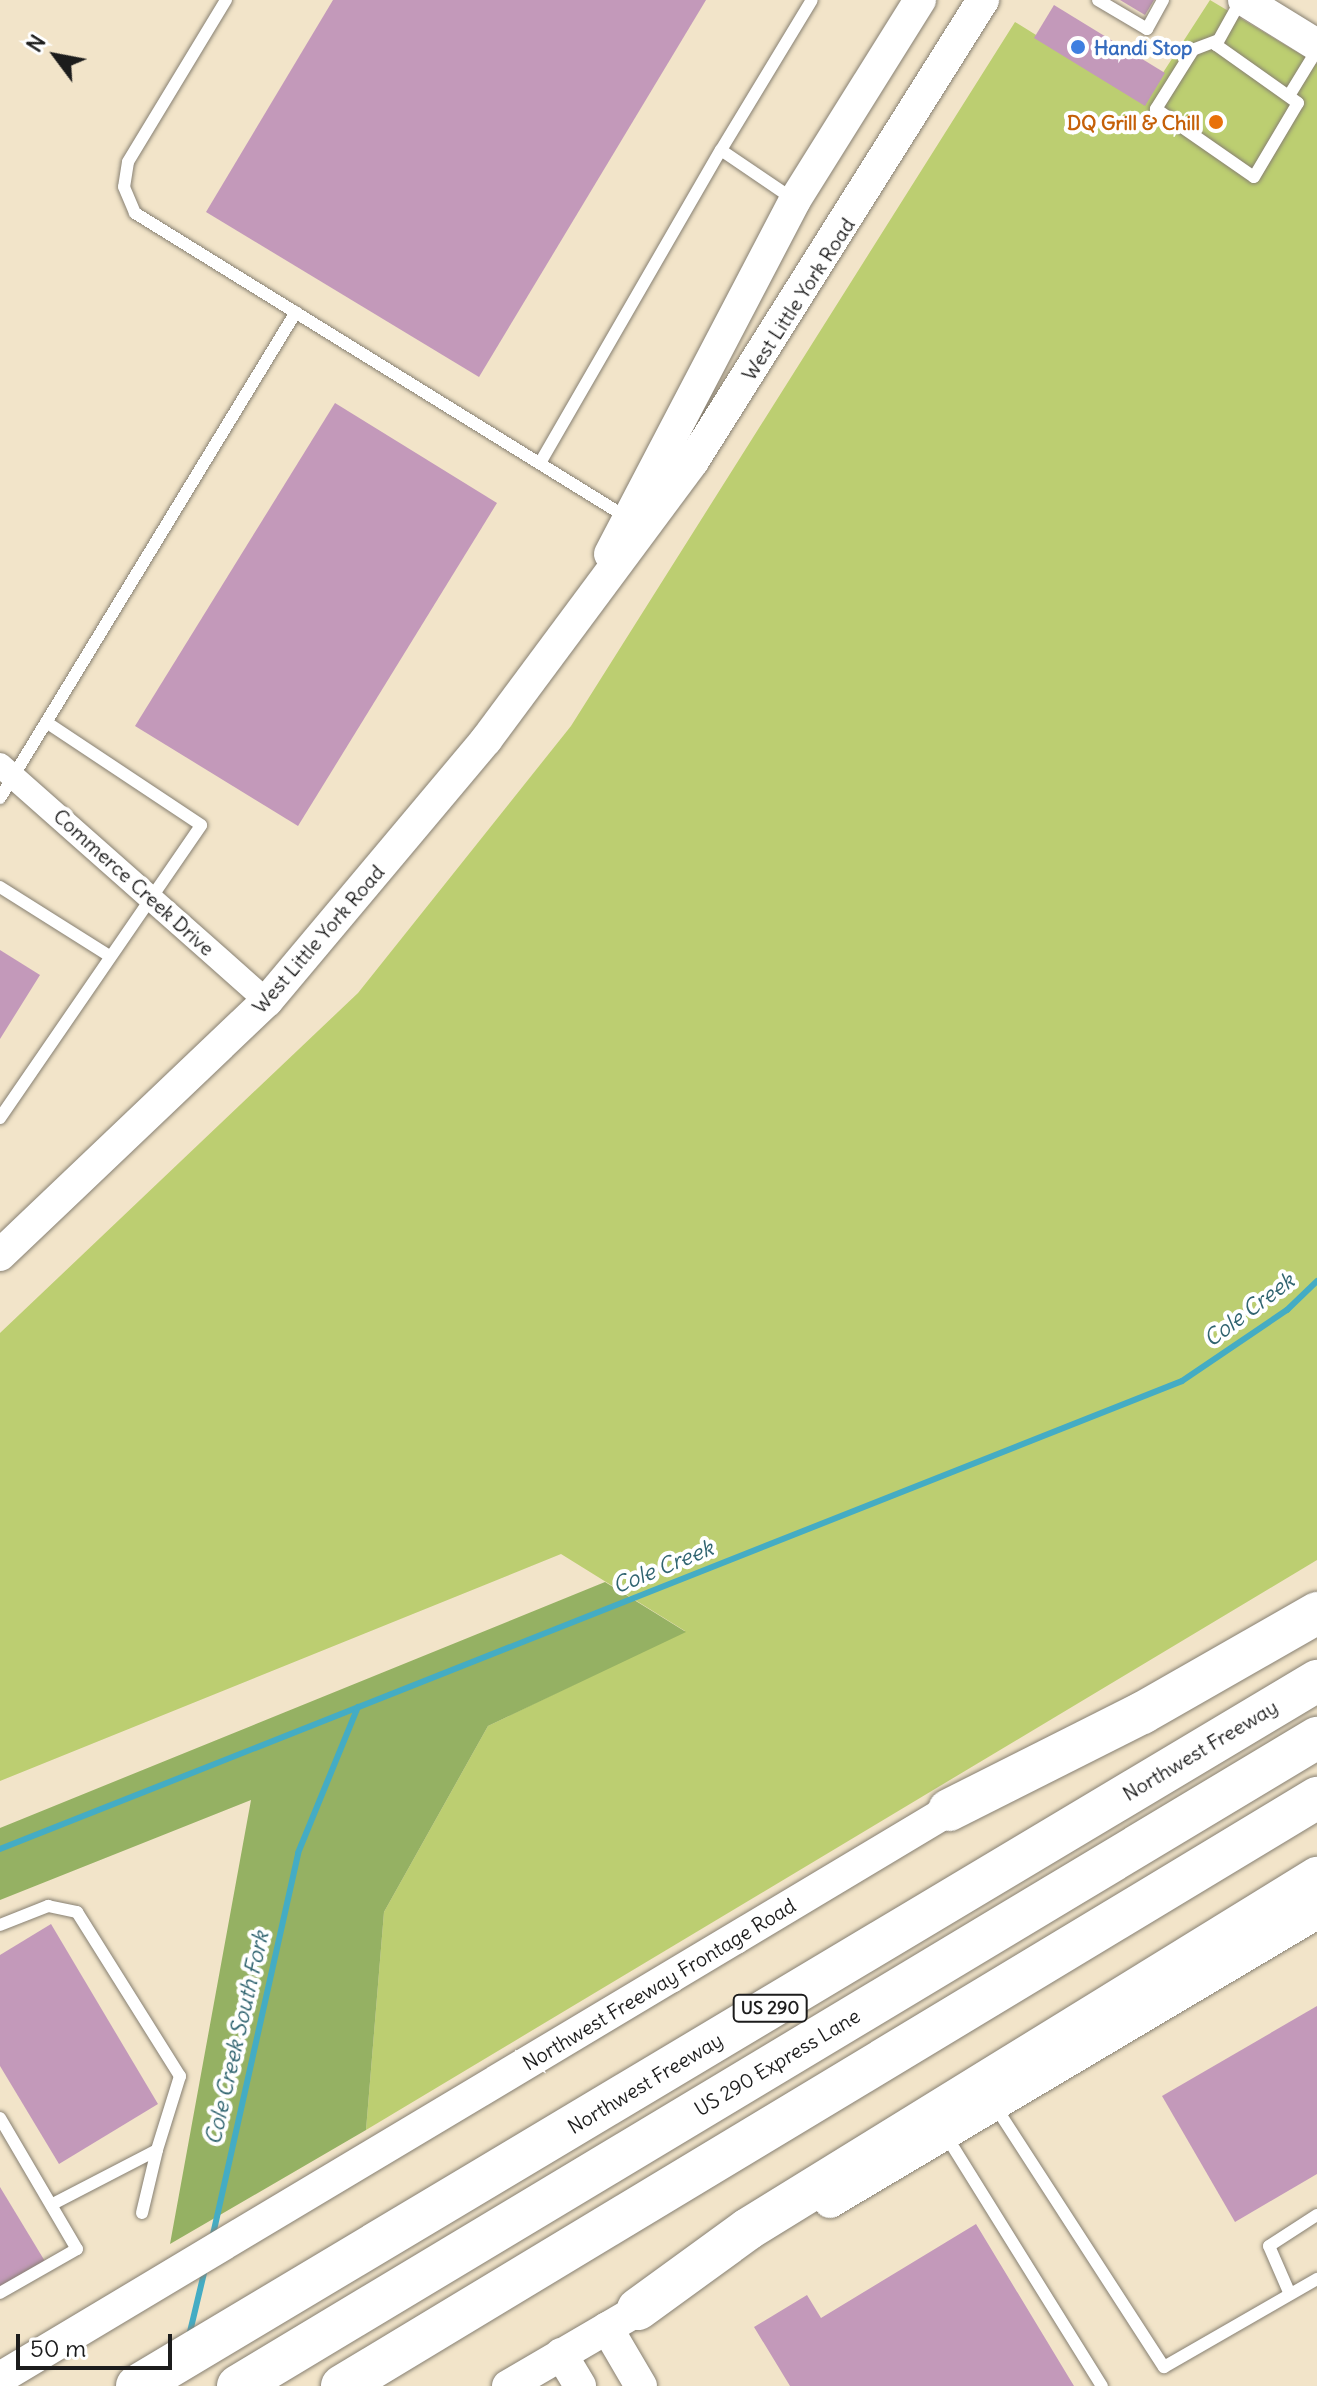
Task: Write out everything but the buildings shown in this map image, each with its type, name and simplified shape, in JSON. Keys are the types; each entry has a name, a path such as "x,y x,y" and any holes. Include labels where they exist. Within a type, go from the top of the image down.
{"highway":[{"path":"949,1810 1142,1713 1317,1613"},
{"name":"Northwest Freeway","path":"137,2386 1317,1681"},
{"name":"US 290 Express Lane","path":"238,2386 1317,1738"},
{"path":"342,2386 1317,1798"},
{"path":"623,2318 748,2229 1317,1878"}],"main road":[{"name":"West Little York Road","path":"596,587 626,517 795,200 920,0"},
{"name":"West Little York Road","path":"0,1255 267,1001 486,740 596,587 693,461 983,0"},
{"path":"1242,0 1317,48"},
{"name":"Northwest Freeway Frontage Road","path":"0,2378 158,2280 246,2231 1317,1590"},
{"path":"508,2386 995,2106 1317,1913"},
{"path":"623,2318 641,2386"},
{"path":"561,2354 580,2386"}],"street":[{"name":"Commerce Creek Drive","path":"7,770 267,1001"}],"lane":[{"path":"226,0 128,162 124,187 135,213 626,517"},
{"path":"540,463 721,150 812,0"},
{"path":"1098,0 1147,29 1163,0"},
{"path":"1216,41 1290,94 1297,108 1254,177 1156,109 1193,50 1216,41 1242,0"},
{"path":"1290,94 1317,48"},
{"path":"721,150 795,200"},
{"path":"0,798 7,770 46,722 296,312"},
{"path":"0,1118 148,894 198,831 196,816 46,722"},
{"path":"0,887 108,955"},
{"path":"0,1925 48,1906 77,1912 180,2076 142,2213"},
{"path":"995,2106 1164,2367 1289,2292 1317,2279"},
{"path":"0,2118 77,2249 0,2293"},
{"path":"945,2134 1102,2386"},
{"path":"51,2205 157,2150"},
{"path":"1289,2292 1269,2246 1317,2215"}],"green space":[{"path":"1210,0 1317,64 1317,1560 366,2130 384,1912 488,1726 685,1631 561,1554 0,1781 0,1333 358,993 571,726 1015,22 1144,102"},
{"path":"605,1582 686,1632 488,1726 384,1912 366,2130 170,2244 251,1800 0,1900 0,1828"}],"waterway":[{"name":"Cole Creek","path":"0,1849 1182,1381 1287,1310 1317,1281"},
{"name":"Cole Creek South Fork","path":"212,2239 298,1853 358,1707"},
{"name":"Cole Creek South Fork","path":"189,2336 205,2269"}],"place":[{"name":"Handi Stop","path":"1078,47"},
{"name":"DQ Grill & Chill","path":"1216,122"}]}
